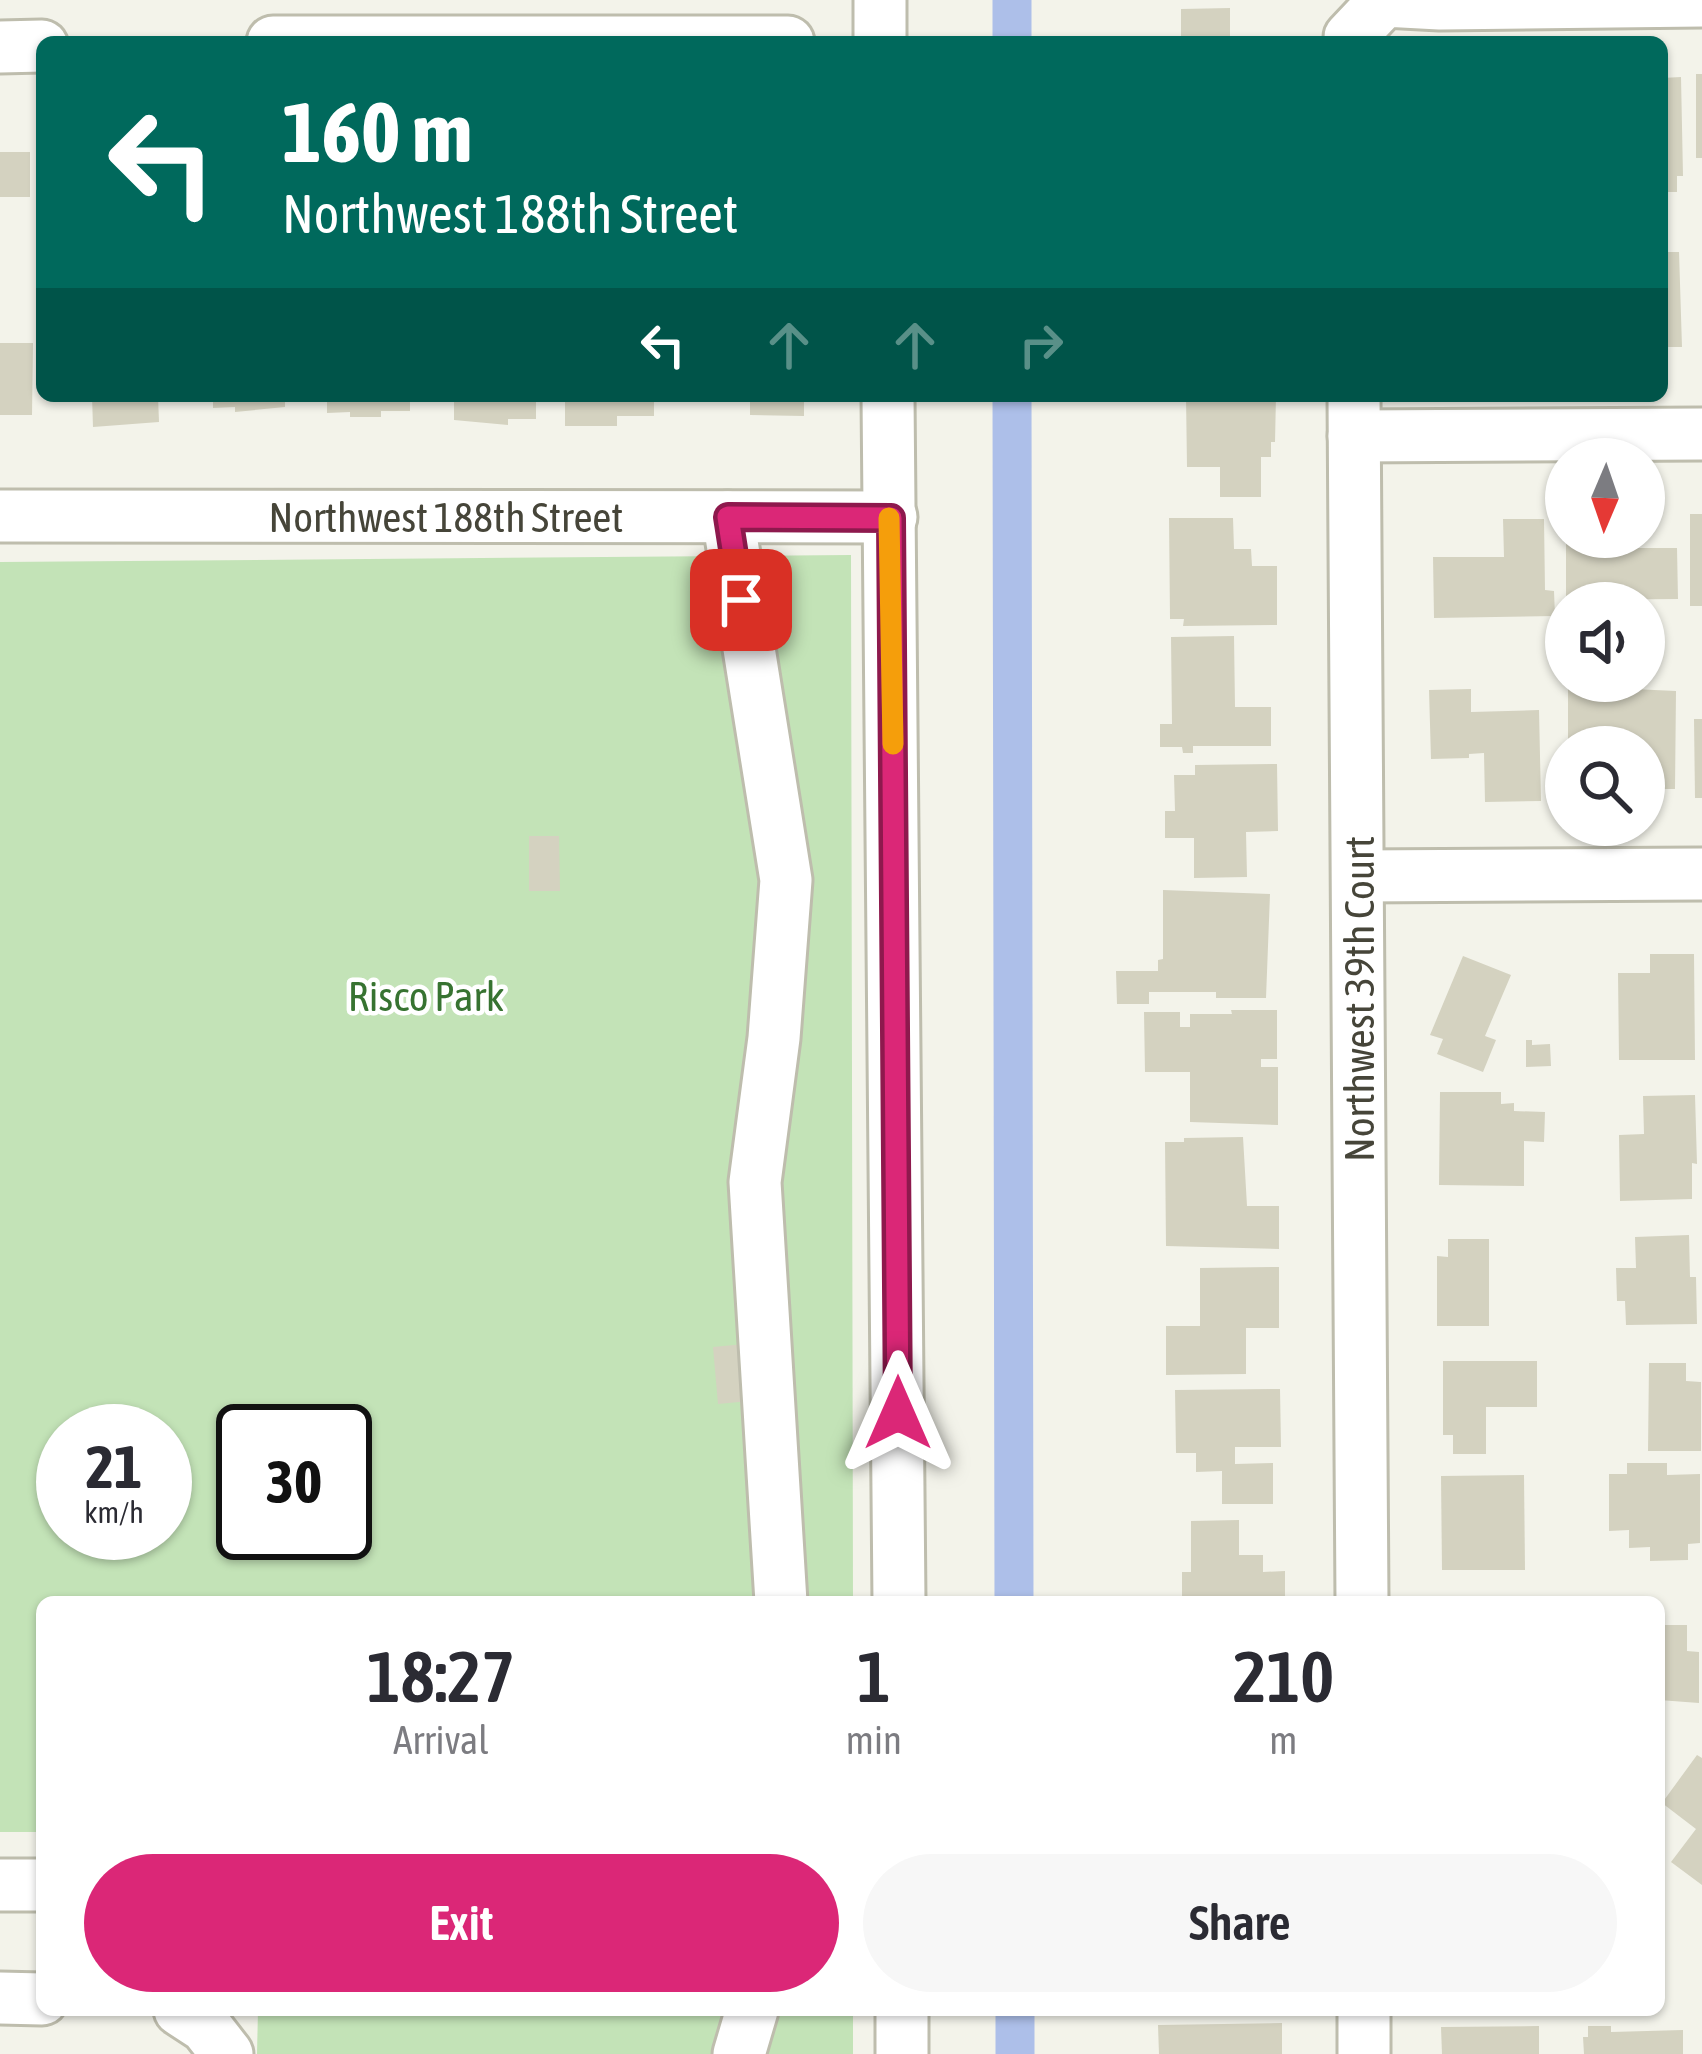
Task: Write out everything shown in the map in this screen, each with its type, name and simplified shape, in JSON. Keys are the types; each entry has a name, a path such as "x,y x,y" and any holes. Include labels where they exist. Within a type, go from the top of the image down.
{"street":[{"path":"880,0 880,36"},
{"path":"1351,36 1384,1 1702,1"},
{"path":"313,36 420,20 688,36"},
{"path":"0,47 36,46"},
{"path":"888,402 899,1596"},
{"path":"1354,416 1702,434"},
{"name":"Northwest 39th Court","path":"1354,416 1362,1596"},
{"name":"Northwest 188th Street","path":"0,516 891,518"},
{"path":"728,517 786,880 774,1038 755,1182 781,1596"},
{"path":"1359,876 1702,874"},
{"path":"0,1886 36,1885"},
{"path":"0,1998 36,1999"},
{"path":"189,2016 206,2027 226,2054"},
{"path":"739,2054 750,2016"},
{"path":"902,2016 902,2054"},
{"path":"1364,2016 1364,2054"}],"green space":[{"name":"Risco Park","path":"851,555 853,1596 36,1596 36,1832 0,1832 0,562"},
{"path":"258,2016 853,2016 853,2054 257,2054"}],"building":[{"path":"1230,8 1230,36 1181,36 1181,9"},
{"path":"1696,74 1702,74 1702,158 1696,158"},
{"path":"1681,77 1683,176 1677,176 1677,192 1668,192 1668,78"},
{"path":"0,152 30,152 30,197 0,197"},
{"path":"1668,252 1679,252 1682,347 1668,347"},
{"path":"0,343 33,343 32,415 0,415"},
{"path":"92,402 158,402 159,422 93,427"},
{"path":"213,402 285,402 285,407 235,412 235,407 213,408"},
{"path":"327,402 410,402 410,411 381,411 381,417 327,413"},
{"path":"454,402 536,402 536,419 508,419 508,425 454,420"},
{"path":"565,402 654,402 654,416 617,416 617,426 565,426"},
{"path":"750,402 804,402 804,416 750,415"},
{"path":"1186,402 1276,402 1271,457 1261,457 1261,497 1220,497 1220,467 1187,467"},
{"path":"1690,514 1702,514 1702,606 1690,606"},
{"path":"1169,518 1233,518 1234,549 1251,549 1252,566 1277,566 1277,625 1183,626 1184,619 1170,619"},
{"path":"1503,519 1544,519 1545,616 1434,618 1433,557 1504,557"},
{"path":"1665,548 1677,548 1678,599 1665,599 1665,582 1566,582 1566,558 1665,558"},
{"path":"1234,636 1235,707 1271,707 1271,746 1193,746 1193,753 1183,753 1182,747 1160,747 1160,724 1172,724 1171,637"},
{"path":"1471,689 1471,712 1539,710 1541,801 1485,802 1484,753 1431,759 1429,690"},
{"path":"1665,690 1676,691 1675,789 1665,789 1665,726 1568,726 1568,702 1665,702"},
{"path":"1694,719 1702,719 1702,798 1695,798"},
{"path":"1277,764 1278,831 1246,832 1247,877 1194,878 1194,838 1165,838 1165,811 1175,811 1174,775 1195,775 1195,765"},
{"path":"529,836 559,836 560,891 529,891"},
{"path":"1163,890 1270,894 1266,998 1149,992 1149,1004 1117,1004 1116,971 1158,971 1158,960 1163,959"},
{"path":"1650,954 1694,954 1695,1060 1619,1060 1618,973 1650,973"},
{"path":"1463,956 1511,975 1485,1036 1496,1040 1483,1072 1437,1054 1443,1039 1430,1035"},
{"path":"1231,1010 1277,1010 1277,1059 1261,1059 1261,1067 1278,1067 1278,1125 1190,1122 1190,1072 1145,1072 1144,1012 1180,1012 1180,1027 1190,1027 1190,1014 1232,1014"},
{"path":"1526,1040 1532,1040 1532,1045 1550,1044 1551,1066 1526,1067"},
{"path":"1440,1092 1501,1092 1501,1104 1514,1103 1514,1111 1545,1112 1544,1142 1524,1141 1524,1186 1439,1185"},
{"path":"1695,1095 1697,1164 1692,1163 1692,1199 1620,1201 1619,1135 1644,1134 1643,1096"},
{"path":"1243,1137 1247,1206 1279,1206 1279,1249 1166,1246 1165,1142"},
{"path":"1689,1235 1697,1324 1626,1325 1625,1301 1617,1301 1616,1268 1636,1268 1635,1237"},
{"path":"1448,1239 1489,1239 1489,1326 1437,1326 1437,1256 1448,1257"},
{"path":"1279,1267 1279,1328 1246,1328 1246,1374 1166,1375 1166,1326 1200,1326 1200,1268"},
{"path":"755,1343 760,1400 718,1404 713,1347"},
{"path":"1443,1361 1537,1361 1537,1407 1486,1407 1486,1454 1453,1454 1453,1435 1443,1435"},
{"path":"1649,1363 1686,1363 1686,1381 1701,1382 1701,1451 1648,1451"},
{"path":"1280,1389 1281,1447 1235,1447 1235,1464 1273,1463 1273,1504 1222,1504 1222,1471 1196,1472 1196,1453 1176,1453 1175,1390"},
{"path":"1627,1463 1667,1463 1667,1475 1700,1474 1700,1543 1688,1544 1688,1560 1650,1561 1650,1547 1629,1548 1629,1530 1609,1531 1609,1474 1627,1474"},
{"path":"1524,1475 1525,1570 1442,1570 1441,1476"},
{"path":"1239,1520 1239,1555 1263,1555 1263,1572 1285,1571 1285,1596 1182,1596 1182,1572 1191,1572 1191,1521"},
{"path":"1665,1625 1687,1625 1687,1651 1699,1652 1699,1703 1665,1700"},
{"path":"1697,1755 1702,1758 1702,1885 1671,1862 1696,1829 1665,1805"},
{"path":"1282,2023 1282,2054 1159,2054 1158,2025"},
{"path":"1539,2026 1539,2054 1442,2054 1441,2027"},
{"path":"1588,2026 1611,2026 1611,2032 1683,2030 1683,2054 1584,2054"}],"waterway":[{"path":"1012,0 1012,36"},
{"path":"1012,402 1014,1596"},
{"path":"1015,2016 1015,2054"}],"slow traffic":[{"path":"889,518 893,744"}],"route":[{"path":"741,600 728,517 891,518 898,1413"}]}
